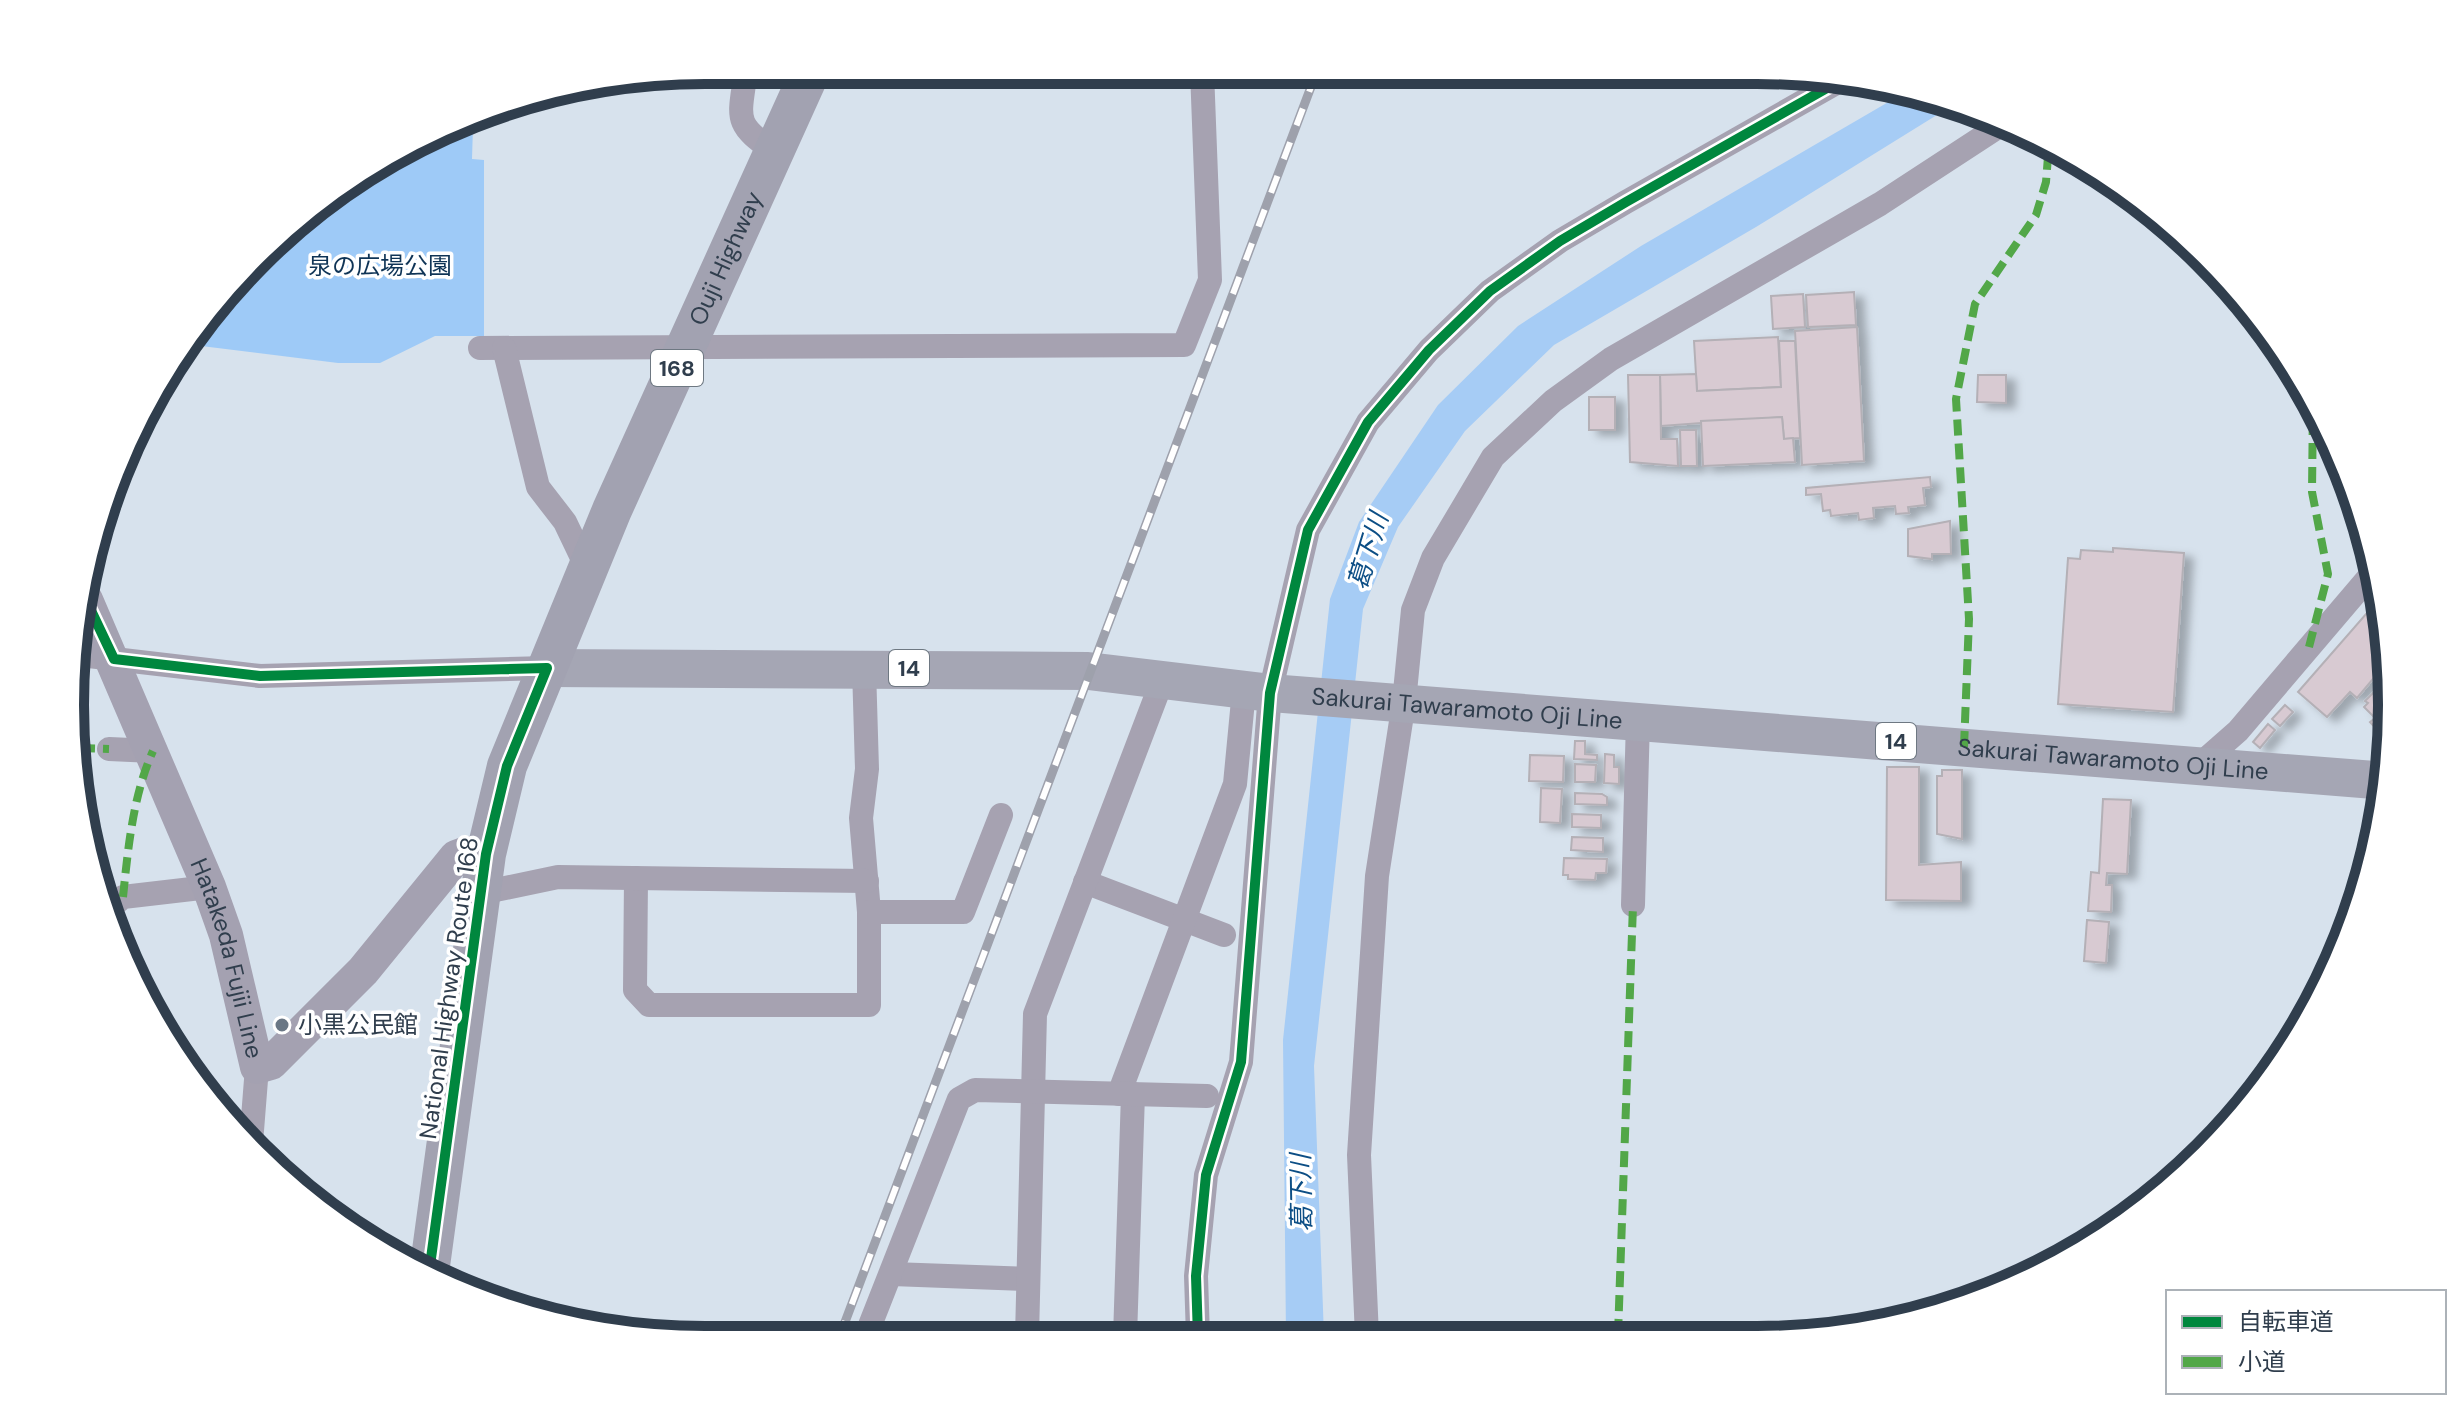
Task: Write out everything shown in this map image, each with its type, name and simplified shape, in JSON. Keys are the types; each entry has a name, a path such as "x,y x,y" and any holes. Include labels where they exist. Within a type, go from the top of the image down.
{"highway":[{"name":"Ouji Highway","path":"547,668 587,568 805,84"},
{"name":"National Highway Route 168","path":"430,1262 486,854 507,766 547,668"}],"main road":[{"name":"Hatakeda Fujii Line","path":"91,611 209,887 226,935 257,1067 271,1063 363,971 456,857 467,853 486,854"},
{"name":"Sakurai Tawaramoto Oji Line","path":"547,668 1088,671 1257,691 2374,780"}],"street":[{"path":"744,84 741,116 746,132 774,151"},
{"path":"587,568 565,522 538,487 492,348 1184,345 1210,280 1202,84"},
{"path":"1125,1326 1126,1094 1184,919 1235,784 1257,691 1308,530 1368,422 1429,350 1490,291 1560,241 1827,88"},
{"path":"1367,1326 1359,1155 1361,1084 1377,876 1404,702 1413,610 1433,558 1493,457 1553,401 1611,359 1880,204 1993,130"},
{"path":"2197,767 2238,731 2365,581"},
{"path":"86,656 260,676 547,668"},
{"path":"636,878 635,990 649,1005 869,1005 869,912 861,818 867,769 864,668"},
{"path":"1027,1326 1035,1014 1162,681"},
{"path":"1198,1326 1196,1276 1206,1175 1241,1062 1257,691"},
{"path":"1633,905 1638,719"},
{"path":"109,749 153,751"},
{"path":"869,912 963,912 1001,815"},
{"path":"481,893 558,877 867,881"},
{"path":"1085,882 1224,935"},
{"path":"116,903 123,897 209,887"},
{"path":"252,1129 257,1067"},
{"path":"870,1326 959,1099 975,1090 1207,1096"},
{"path":"892,1274 1028,1279"}],"green space":[{"name":"泉の広場公園","path":"473,129 472,159 484,160 484,336 435,336 380,363 338,363 199,346 266,266 327,212 394,167"}],"water":[{"name":"葛下川","path":"1893,99 1941,112 1756,227 1554,345 1465,431 1398,527 1363,609 1314,1066 1324,1326 1286,1326 1283,1040 1330,599 1359,522 1438,405 1518,326 1641,246"}],"building":[{"path":"1854,292 1856,325 1808,327 1806,295"},
{"path":"1803,294 1805,327 1773,329 1771,296"},
{"path":"1857,327 1864,461 1802,465 1795,331"},
{"path":"1778,337 1781,387 1697,391 1694,341"},
{"path":"1779,341 1795,341 1800,438 1784,439 1782,417 1661,426 1660,375 1696,374 1697,391 1781,387"},
{"path":"1628,375 1660,375 1661,439 1677,439 1678,466 1630,462"},
{"path":"1978,375 2006,375 2006,403 1977,402"},
{"path":"1589,397 1615,397 1615,430 1589,430"},
{"path":"1782,417 1784,439 1793,438 1795,462 1703,466 1701,421"},
{"path":"1680,430 1696,430 1697,466 1681,466"},
{"path":"1930,477 1931,487 1923,488 1925,505 1908,507 1909,513 1896,514 1895,506 1873,508 1874,518 1859,520 1858,513 1831,516 1830,510 1823,511 1821,494 1806,495 1806,488"},
{"path":"1950,521 1951,554 1932,554 1932,559 1908,556 1908,529"},
{"path":"2113,548 2184,553 2173,712 2058,704 2068,558 2080,559 2081,550 2113,552"},
{"path":"2370,609 2377,674 2357,698 2350,692 2327,717 2298,692"},
{"path":"2378,688 2377,730 2370,722 2375,718 2364,707 2368,703 2365,701"},
{"path":"2285,705 2293,712 2280,726 2272,719"},
{"path":"2268,724 2275,730 2260,748 2253,742"},
{"path":"1575,741 1585,741 1585,754 1597,755 1597,760 1574,759"},
{"path":"1605,754 1614,755 1614,767 1619,767 1619,784 1604,783"},
{"path":"1530,755 1564,756 1563,782 1529,781"},
{"path":"1575,764 1596,765 1595,782 1575,782"},
{"path":"1887,767 1919,767 1919,865 1961,862 1961,901 1886,900"},
{"path":"1942,770 1962,770 1962,839 1937,834 1937,776 1942,776"},
{"path":"1541,788 1562,789 1560,823 1540,822"},
{"path":"1575,793 1602,794 1607,797 1607,805 1575,804"},
{"path":"2103,799 2131,800 2127,874 2107,873 2106,885 2112,885 2111,912 2088,911 2091,872 2099,873"},
{"path":"1572,814 1601,815 1601,828 1572,827"},
{"path":"1572,837 1603,838 1603,852 1571,850"},
{"path":"1564,858 1607,859 1606,873 1596,873 1595,880 1568,879 1568,875 1563,875"},
{"path":"2087,920 2109,922 2106,963 2084,961"}],"railway":[{"path":"844,1326 1312,84"}],"marked path":[{"path":"1964,747 1969,619 1956,399 1975,304 2036,215 2046,182 2048,156"},
{"path":"2309,647 2328,574 2312,492 2313,428"},
{"path":"85,748 109,749"},
{"path":"123,897 136,804 153,751"},
{"path":"1618,1326 1633,905"}],"cycle path":[{"path":"1198,1326 1196,1276 1206,1175 1241,1062 1270,693 1308,530 1368,422 1429,350 1490,291 1560,241 1827,88"},
{"path":"91,611 114,659 260,676 547,668 507,766 486,854 430,1262"}],"place":[{"name":"小黒公民館","path":"282,1025"}]}
